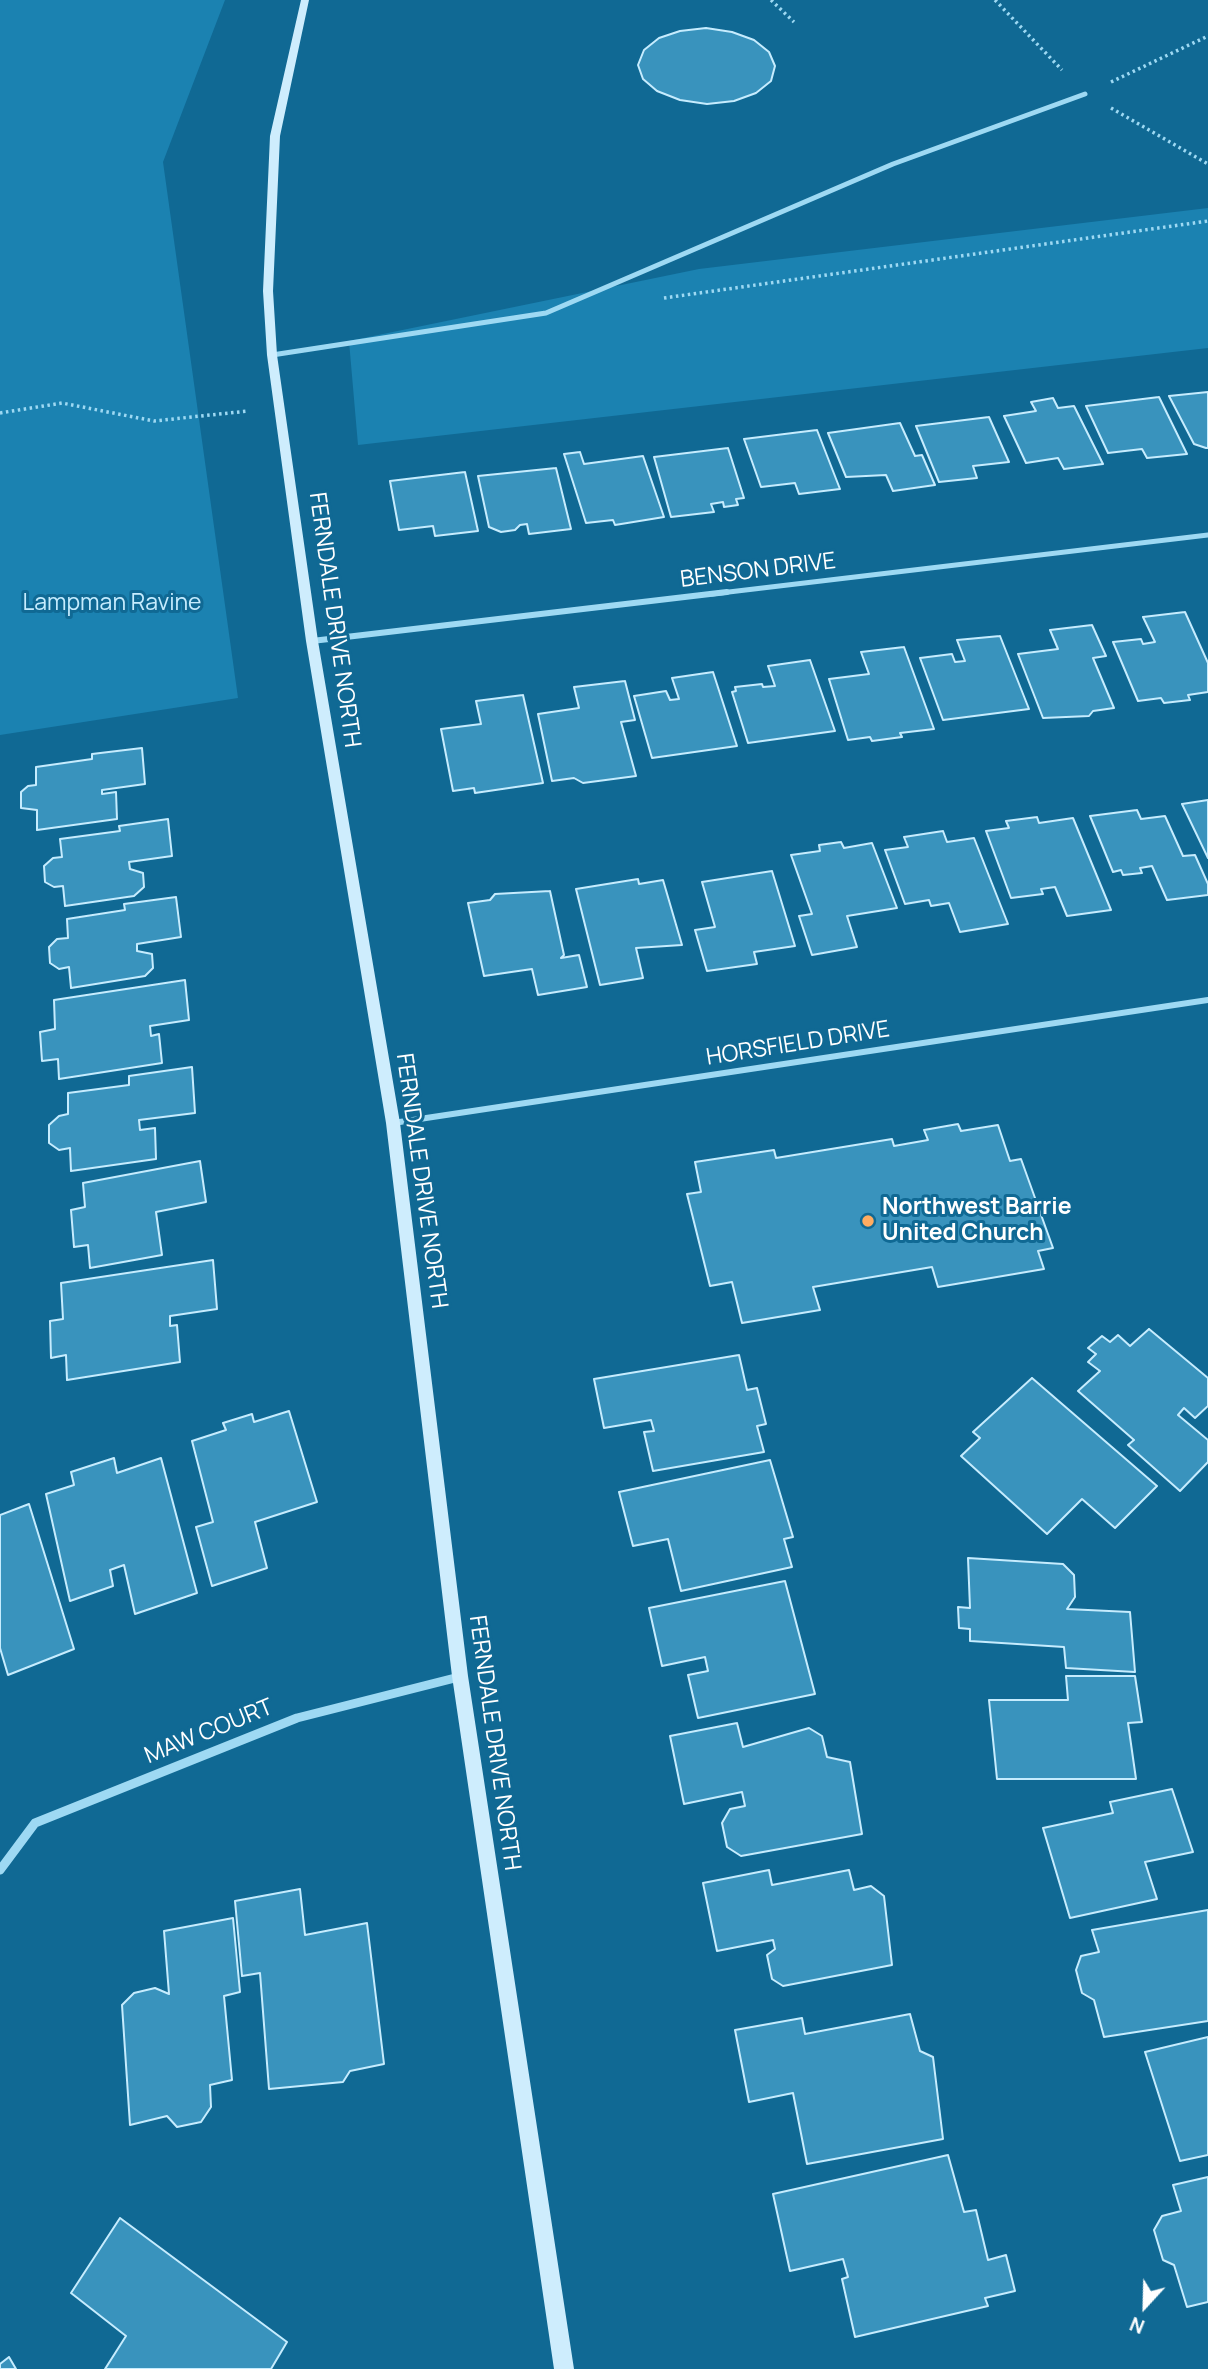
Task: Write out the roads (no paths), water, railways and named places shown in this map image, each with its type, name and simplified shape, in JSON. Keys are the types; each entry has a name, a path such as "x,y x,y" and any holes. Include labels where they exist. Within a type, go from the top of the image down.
{"main road":[{"name":"FERNDALE DRIVE NORTH","path":"305,0 275,136 268,291 272,355 312,641 393,1123 460,1676 564,2369"}],"street":[{"path":"272,355 546,313 893,164 1086,94"},
{"name":"BENSON DRIVE","path":"312,641 1208,535"},
{"name":"HORSFIELD DRIVE","path":"393,1123 1208,1000"},
{"name":"MAW COURT","path":"0,1870 35,1823 297,1718 460,1676"}],"place":[{"name":"Northwest Barrie United Church","path":"868,1221"}],"park label":[{"name":"Lampman Ravine","path":"112,604"}]}
